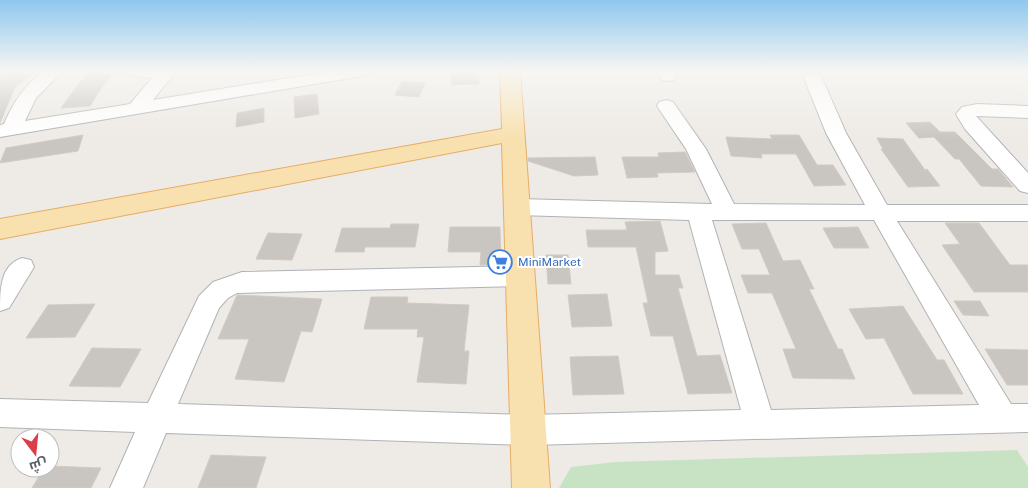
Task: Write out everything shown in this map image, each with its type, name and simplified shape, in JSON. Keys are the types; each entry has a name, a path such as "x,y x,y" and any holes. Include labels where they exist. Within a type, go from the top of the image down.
{"main road":[{"path":"511,94 531,488"},
{"path":"0,214 512,129"},
{"path":"0,230 512,129"}],"street":[{"path":"6,130 22,102 29,94"},
{"path":"137,107 148,94"},
{"path":"6,130 219,94"},
{"path":"820,94 836,133 880,212 1015,418"},
{"path":"666,106 696,149 727,212"},
{"path":"1028,112 977,110 969,111 965,114 972,125 1028,186"},
{"path":"517,207 698,212 1028,213"},
{"path":"698,212 760,426"},
{"path":"0,301 22,267"},
{"path":"126,488 208,303 225,286 242,282 519,276"},
{"path":"0,413 528,430 760,426 1015,418"}],"green space":[{"path":"1017,450 1028,467 1028,488 559,488 571,467 616,462"}],"building":[{"path":"0,94 12,94 0,123"},
{"path":"72,94 98,94 90,106 61,108"},
{"path":"317,94 319,114 295,118 294,97"},
{"path":"396,94 420,94 419,97"},
{"path":"264,108 264,122 236,127 237,113"},
{"path":"930,122 940,132 955,132 992,169 998,169 1013,187 981,186 959,159 955,159 934,137 919,138 906,123"},
{"path":"83,135 78,151 0,163 6,148"},
{"path":"770,135 799,135 817,165 833,165 846,185 814,186 796,154 761,154 762,158 731,156 726,137 772,139"},
{"path":"877,138 903,139 925,170 927,169 940,186 908,187 881,149 883,149"},
{"path":"685,152 695,172 657,173 658,177 627,178 622,157 659,157 658,153"},
{"path":"595,157 598,175 574,176 528,161 528,158"},
{"path":"660,221 668,251 655,252 655,275 679,275 683,288 678,288 697,356 720,355 732,393 688,394 673,336 651,336 643,303 648,303 636,247 588,247 586,230 627,230 625,222"},
{"path":"766,223 783,261 800,260 814,289 809,289 838,349 842,349 855,379 793,378 783,349 796,349 772,293 748,293 741,275 770,275 759,249 742,249 732,224"},
{"path":"945,223 979,223 1010,265 1028,265 1028,292 974,292 942,245 960,244"},
{"path":"391,224 419,224 415,247 365,247 364,252 335,252 342,228 390,228"},
{"path":"450,227 500,227 501,261 497,265 480,265 481,252 448,252"},
{"path":"858,227 869,248 834,248 823,228"},
{"path":"268,233 302,234 292,260 256,259"},
{"path":"546,255 568,255 571,284 548,284"},
{"path":"607,294 612,326 572,327 568,295"},
{"path":"237,295 322,299 312,332 301,331 284,382 235,379 249,339 218,339"},
{"path":"371,297 408,297 407,303 469,305 464,351 469,351 466,384 417,382 424,337 417,337 418,329 364,329"},
{"path":"954,301 980,301 989,316 963,315"},
{"path":"95,304 75,337 26,338 48,305"},
{"path":"903,306 937,360 944,360 963,394 913,394 884,338 866,339 849,309"},
{"path":"92,348 141,349 120,387 69,386"},
{"path":"985,349 1028,350 1028,385 1007,385"},
{"path":"618,356 624,394 573,395 570,357"},
{"path":"211,455 266,457 256,488 198,488"},
{"path":"60,466 101,468 91,488 32,488 38,478 60,478"}],"place":[{"name":"MiniMarket","path":"500,262"}]}
